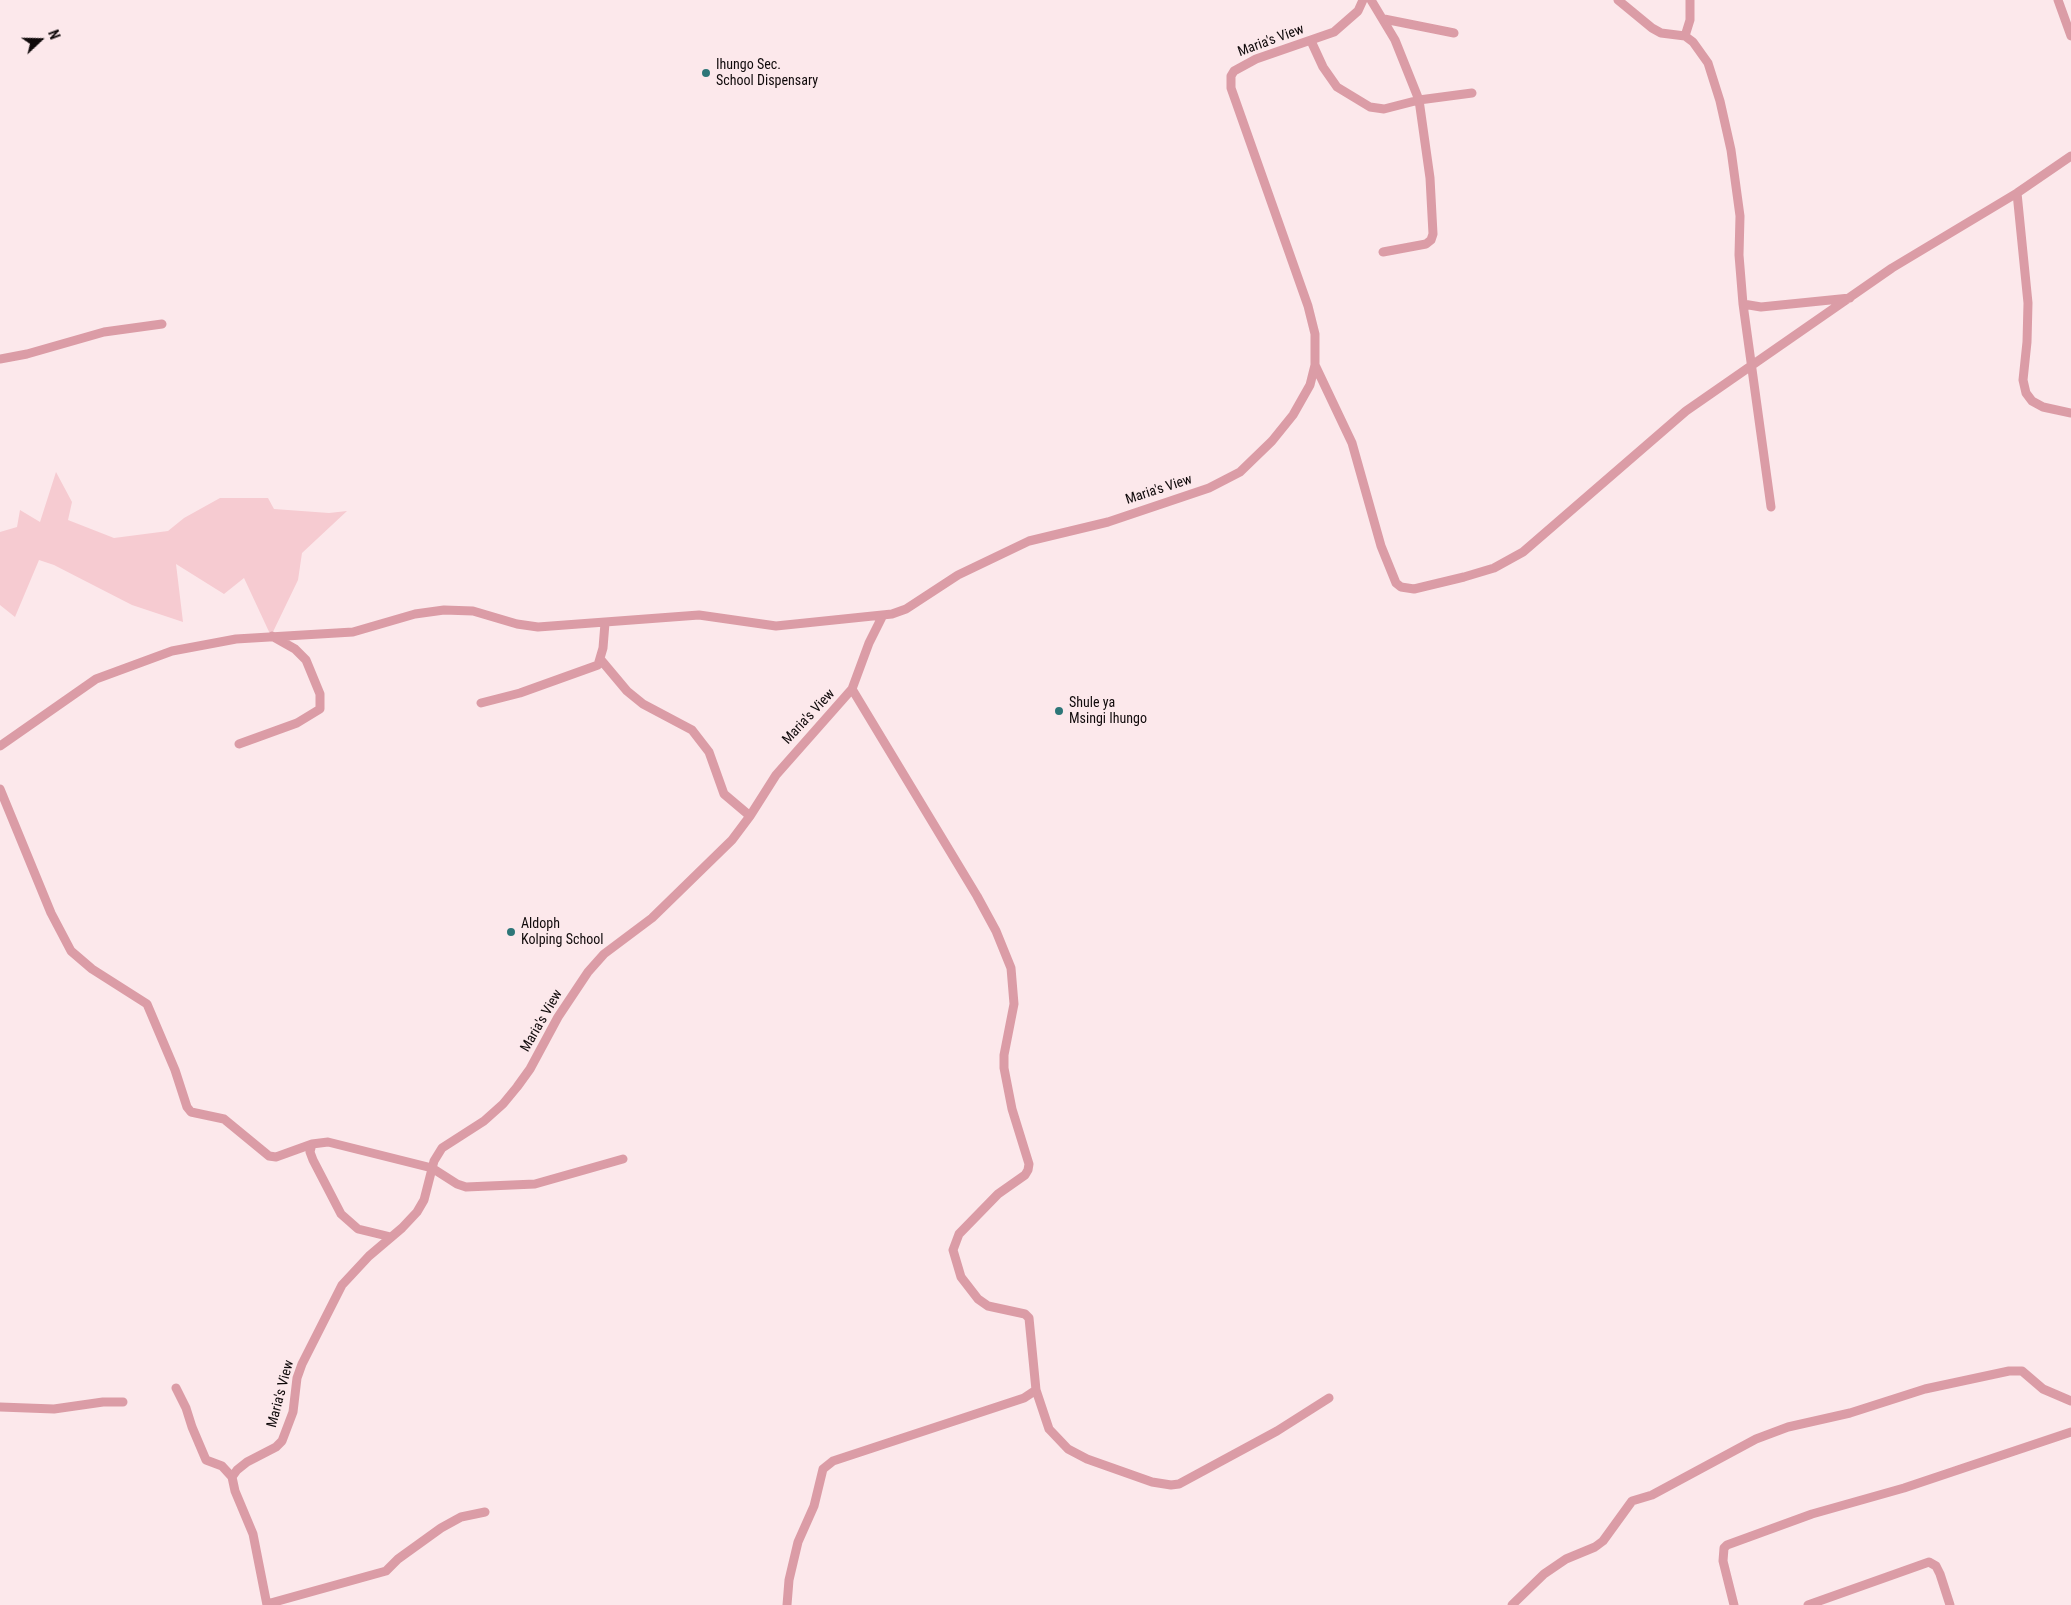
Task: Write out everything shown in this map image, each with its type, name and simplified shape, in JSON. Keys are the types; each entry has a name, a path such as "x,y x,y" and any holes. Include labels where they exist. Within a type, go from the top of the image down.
{"street":[{"name":"Maria's View","path":"232,1477 236,1470 276,1447 282,1441 293,1412 297,1378 302,1364 342,1285 369,1256 417,1212 424,1200 434,1160 442,1148 484,1121 503,1104 530,1069 558,1017 593,966 604,954 652,918 732,840 776,775 852,689 869,643 883,615 906,609 958,575 1029,541 1117,519 1209,488 1240,472 1272,441 1293,415 1310,385 1315,366 1315,334 1308,306 1231,88 1234,71 1242,66 1334,32 1349,21 1358,11 1363,0"},
{"path":"1371,0 1384,19 1405,61 1419,100 1430,178 1433,234 1431,240 1426,244 1383,252"},
{"path":"1618,0 1652,28 1661,33 1685,36 1698,48 1708,63 1725,125 1740,216 1739,255 1743,304 1753,364 1771,507"},
{"path":"1685,36 1690,20 1690,0"},
{"path":"2058,0 2071,36"},
{"path":"1384,19 1454,33"},
{"path":"1312,41 1323,67 1337,88 1370,107 1384,109 1419,100 1472,93"},
{"path":"1315,366 1352,443 1381,546 1389,568 1401,588 1414,589 1486,570 1517,556 1575,509 1686,411 1892,268 2017,193 2071,156"},
{"path":"2017,193 2028,302 2027,342 2023,380 2026,393 2032,401 2043,407 2071,414"},
{"path":"2004,200 2018,206"},
{"path":"1743,304 1761,307 1850,298"},
{"path":"0,359 27,354 104,332 162,324"},
{"path":"0,746 96,679 172,651 236,639 353,632 415,614 444,610 473,611 517,624 538,627 699,615 776,626 883,615"},
{"path":"481,703 520,693 598,665 605,623"},
{"path":"239,744 297,724 320,709 320,694 306,660 295,648 271,636"},
{"path":"600,660 627,691 643,704 692,730 708,752 724,794 750,816"},
{"path":"852,689 977,896 996,931 1011,968 1014,1004 1004,1055 1004,1068 1012,1109 1029,1164 1028,1170 1025,1175 998,1194 959,1234 953,1250 962,1277 978,1299 988,1306 1025,1314 1029,1318 1038,1402 1049,1429 1068,1449 1087,1459 1152,1482 1171,1485 1179,1484 1277,1431 1329,1398"},
{"path":"0,789 51,913 71,951 92,970 147,1004 175,1070 186,1106 192,1112 224,1119 269,1156 276,1157 298,1151 312,1144 328,1142 432,1168 457,1184 466,1187 481,1188 536,1184 623,1159"},
{"path":"312,1144 310,1152 312,1160 341,1214 350,1224 369,1234 391,1236"},
{"path":"1512,1605 1544,1574 1566,1559 1603,1541 1632,1501 1652,1495 1756,1439 1788,1427 1850,1413 1925,1389 2008,1371 2022,1371 2043,1389 2071,1402"},
{"path":"176,1388 186,1408 206,1460 222,1466 232,1477 235,1491 253,1534 267,1605 386,1571 418,1543 446,1524 462,1517 485,1512"},
{"path":"786,1605 788,1580 798,1542 814,1506 823,1469 833,1461 1024,1398 1036,1390"},
{"path":"0,1407 54,1409 103,1402 123,1402"},
{"path":"1734,1605 1723,1561 1726,1545 1812,1514 1904,1488 2071,1432"},
{"path":"1808,1605 1929,1562 1936,1566 1940,1574 1950,1605"}],"shaded area":[{"path":"56,472 72,502 68,520 114,538 168,531 184,518 220,498 268,498 274,509 329,513 347,511 302,553 298,580 271,636 244,578 224,594 176,564 183,622 132,605 54,565 39,560 15,617 0,605 0,532 17,527 20,510 40,522"}],"place":[{"name":"Ihungo Sec. School Dispensary","path":"706,73"},
{"name":"Shule ya Msingi Ihungo","path":"1059,711"},
{"name":"Aldoph Kolping School","path":"511,932"}]}
